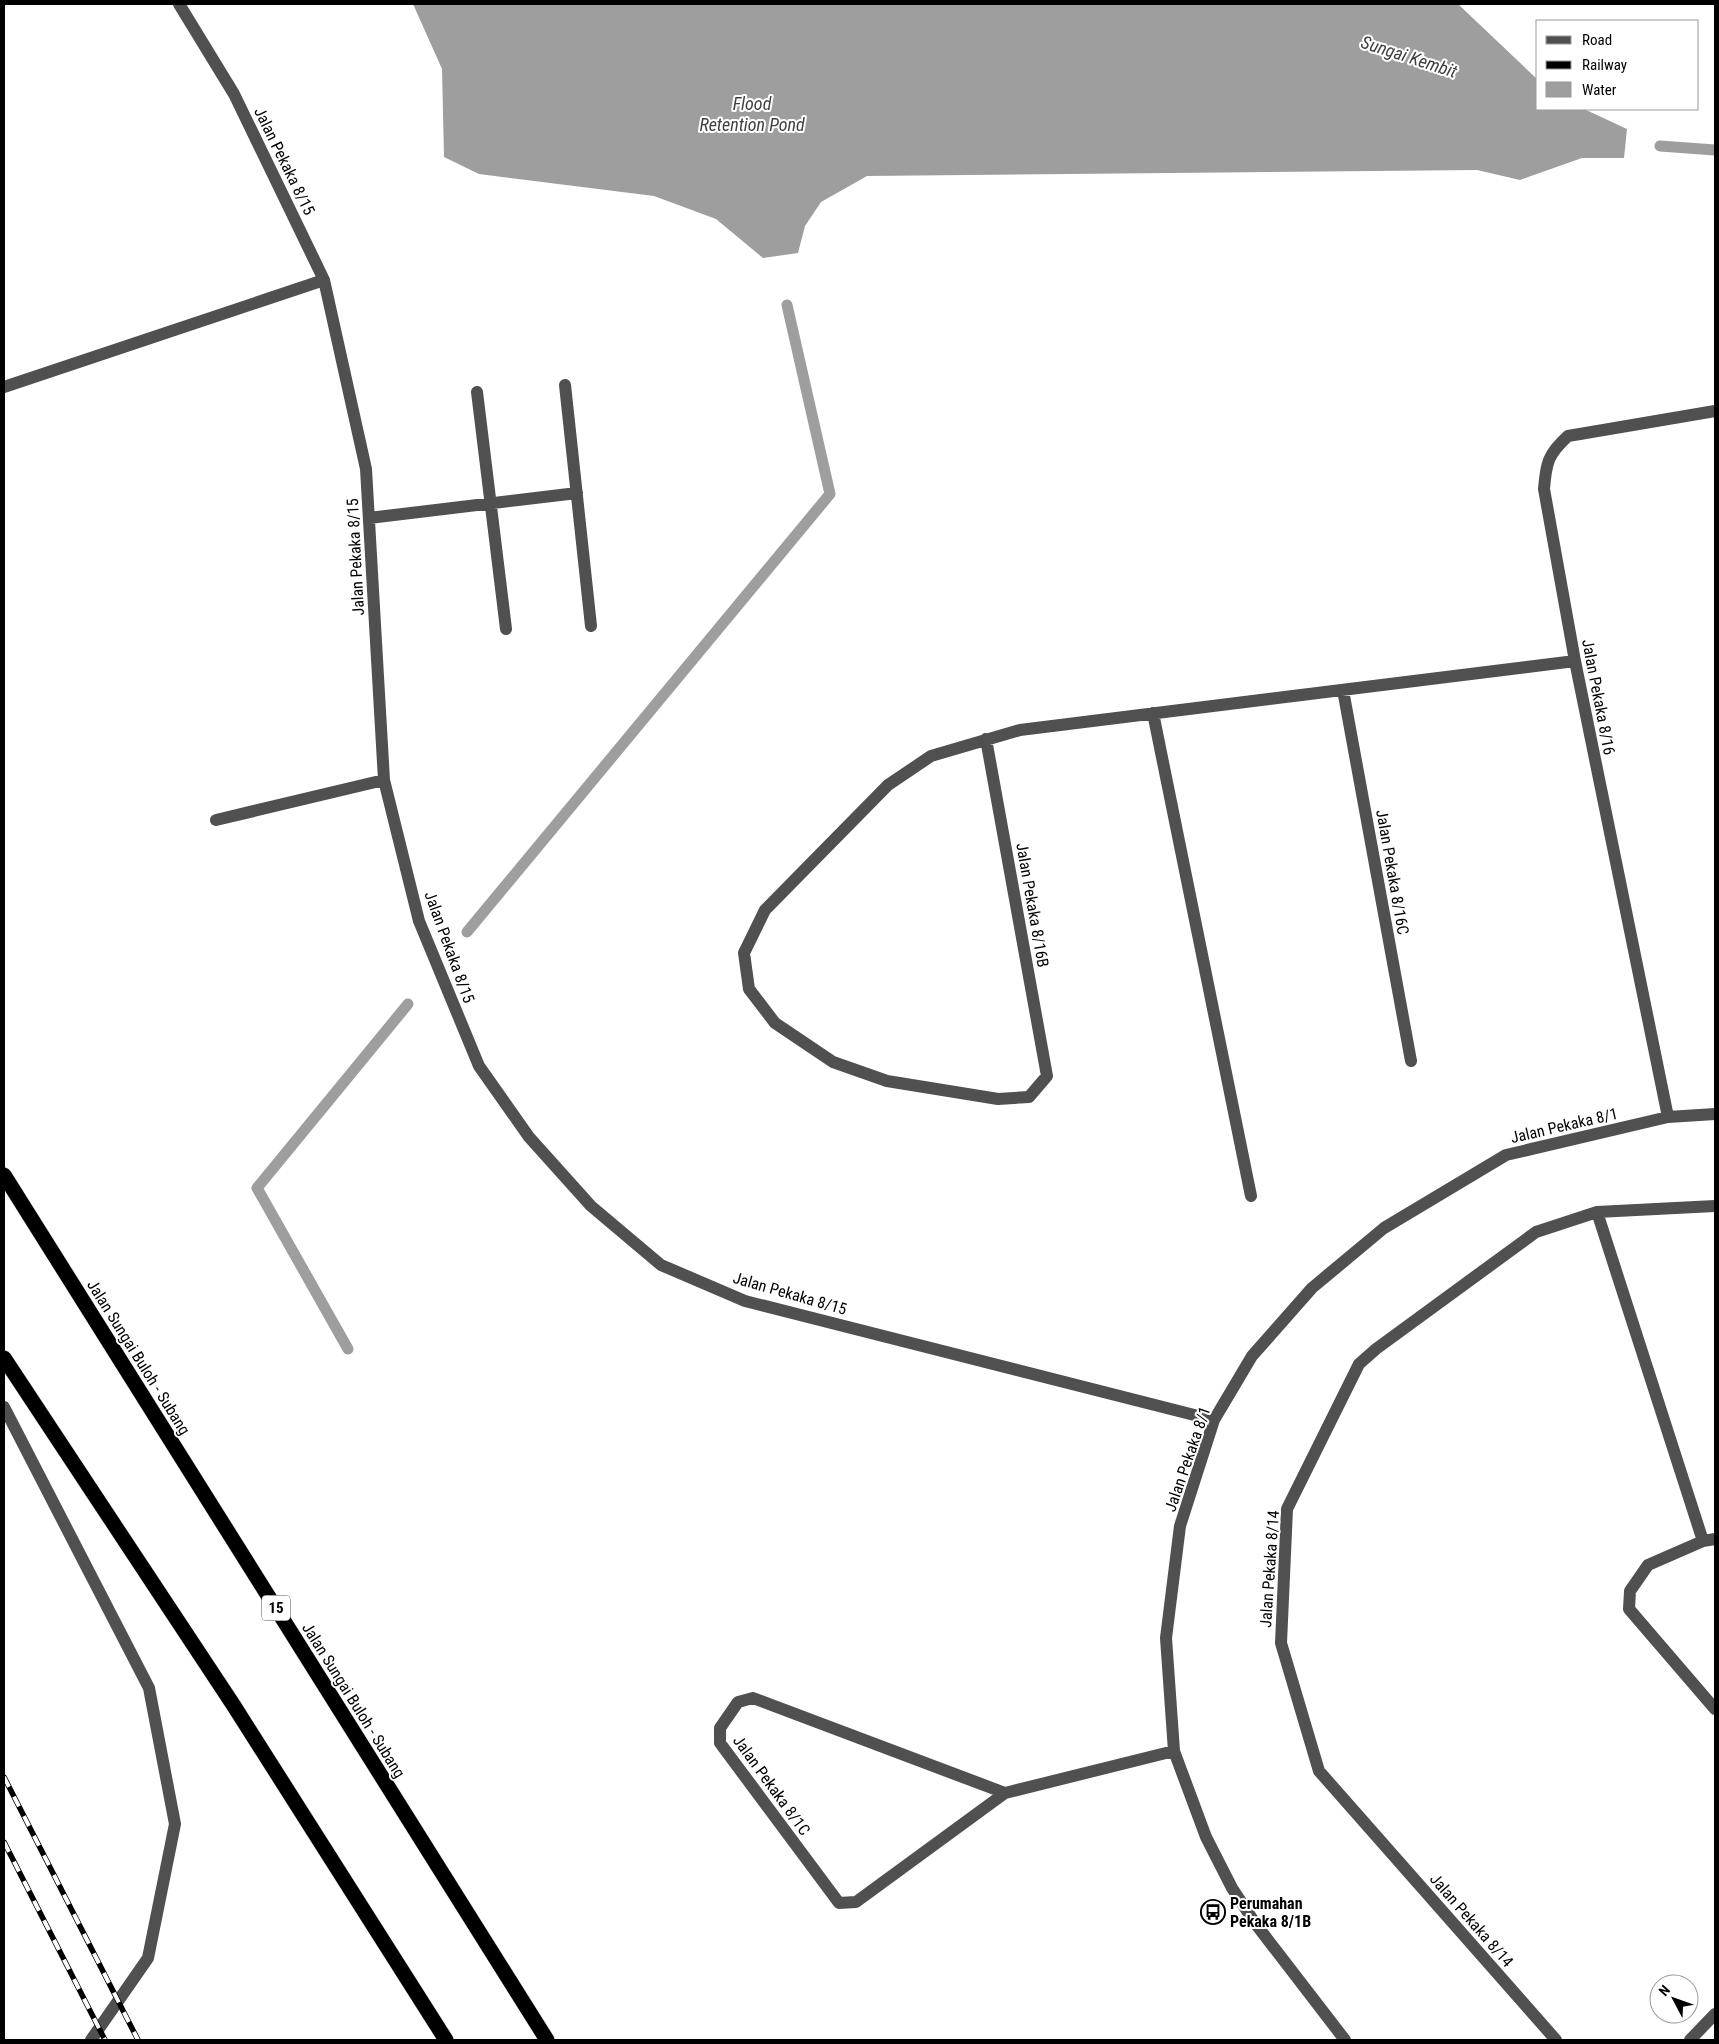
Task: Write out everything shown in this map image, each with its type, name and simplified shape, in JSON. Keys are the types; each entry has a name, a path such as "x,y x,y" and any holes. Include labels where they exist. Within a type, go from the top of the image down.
{"highway":[{"name":"Jalan Sungai Buloh - Subang","path":"4,1175 547,2040"},
{"path":"4,1358 234,1706 446,2040"}],"street":[{"name":"Jalan Pekaka 8/15","path":"179,4 234,94 324,280 366,468 384,780 419,921 479,1066 529,1137 591,1206 661,1265 745,1301 1214,1420"},
{"path":"4,387 324,280"},
{"path":"565,385 591,626"},
{"path":"477,392 506,629"},
{"name":"Jalan Pekaka 8/16","path":"1668,1117 1575,662 1544,489 1546,467 1554,449 1568,436 1715,411"},
{"path":"369,518 577,493"},
{"path":"986,739 1020,730 1575,662"},
{"name":"Jalan Pekaka 8/16C","path":"1342,690 1411,1061"},
{"path":"1153,713 1251,1196"},
{"name":"Jalan Pekaka 8/16B","path":"986,739 1047,1076 1029,1097 998,1099 887,1082 833,1062 775,1023 749,989 744,953 765,910 888,785 931,756 986,739"},
{"path":"216,820 384,780"},
{"name":"Jalan Pekaka 8/1","path":"1344,2040 1255,1923 1232,1888 1206,1837 1174,1751 1166,1638 1180,1526 1214,1420 1252,1356 1306,1294 1384,1228 1506,1155 1668,1117 1715,1114"},
{"name":"Jalan Pekaka 8/14","path":"1556,2040 1319,1771 1281,1643 1287,1509 1359,1364 1376,1349 1536,1232 1597,1212 1715,1206"},
{"path":"1597,1212 1709,1540 1648,1565 1630,1591 1629,1608 1715,1709"},
{"path":"4,1408 149,1688 175,1824 148,1958 91,2040"},
{"name":"Jalan Pekaka 8/1C","path":"1005,1793 753,1698 738,1702 720,1728 720,1744 839,1903 856,1902 1005,1793 1174,1751"},
{"path":"1690,2040 1715,2014"}],"water":[{"name":"Flood Retention Pond","path":"413,4 1458,4 1536,78 1536,110 1586,110 1627,129 1624,158 1582,158 1520,180 1477,170 867,176 821,202 805,226 798,253 763,258 716,219 654,196 479,174 444,157 442,69"}],"waterway":[{"name":"Sungai Kembit","path":"1660,146 1715,150"},
{"path":"467,932 830,494 787,305"},
{"path":"348,1349 257,1188 408,1004"}],"railway":[{"path":"4,1777 138,2040"},
{"path":"4,1842 105,2040"}],"place":[{"name":"Perumahan Pekaka 8/1B","path":"1213,1912"}]}
